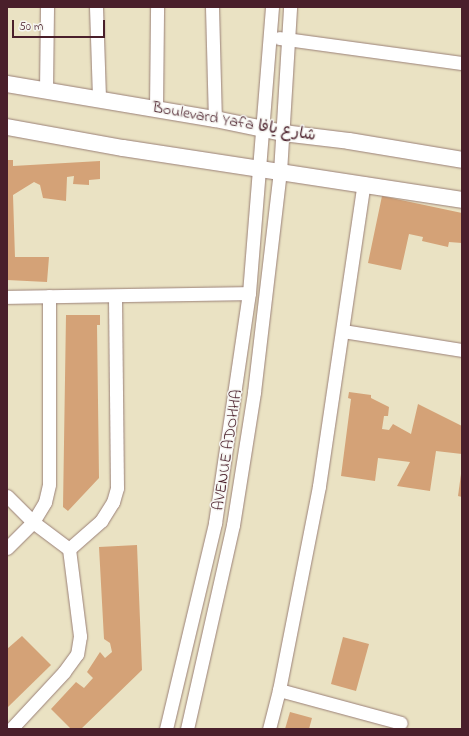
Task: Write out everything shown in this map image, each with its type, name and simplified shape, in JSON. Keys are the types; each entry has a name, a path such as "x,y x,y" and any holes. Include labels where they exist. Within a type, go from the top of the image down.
{"street":[{"path":"46,90 47,7"},
{"path":"96,7 99,99"},
{"path":"156,109 157,7"},
{"path":"212,7 215,119"},
{"path":"166,729 215,523 249,293 271,36 272,7"},
{"name":"AVENUE ADOHHA","path":"187,729 233,525 266,306 280,172 290,7"},
{"path":"271,36 288,40 462,63"},
{"name":"Boulevard Yafa شارع يافا","path":"7,84 215,119 262,130 349,141 462,160"},
{"path":"7,127 123,148 364,183 462,200"},
{"path":"269,729 279,690 319,486 364,183"},
{"path":"7,296 116,296 249,293"},
{"path":"7,548 32,522 45,502 49,484 49,296"},
{"path":"69,549 101,521 113,502 117,488 116,296"},
{"path":"343,331 462,350"},
{"path":"7,496 32,522 69,549 80,636 78,654 11,729"},
{"path":"279,690 401,723"}],"building":[{"path":"7,160 13,160 13,166 100,161 100,179 89,180 89,185 73,184 74,176 67,177 66,201 43,198 40,185 34,182 13,195 15,257 49,257 47,282 7,280"},
{"path":"382,196 462,213 462,243 449,242 448,247 422,241 423,237 409,234 401,270 368,263"},
{"path":"66,315 100,315 100,325 97,325 99,478 68,511 63,507"},
{"path":"349,392 371,395 371,398 389,407 388,416 384,416 382,429 389,430 393,424 411,434 418,404 462,426 462,454 436,451 430,491 397,486 410,462 378,458 375,481 341,476 351,399 348,398"},
{"path":"462,474 462,497 458,496"},
{"path":"137,545 142,670 81,729 71,729 51,709 76,682 84,688 93,678 87,672 100,652 105,658 112,652 110,643 104,639 99,547"},
{"path":"22,636 51,665 7,708 7,649"},
{"path":"343,637 369,644 356,691 331,684"},
{"path":"290,712 312,718 309,729 285,729"}]}
